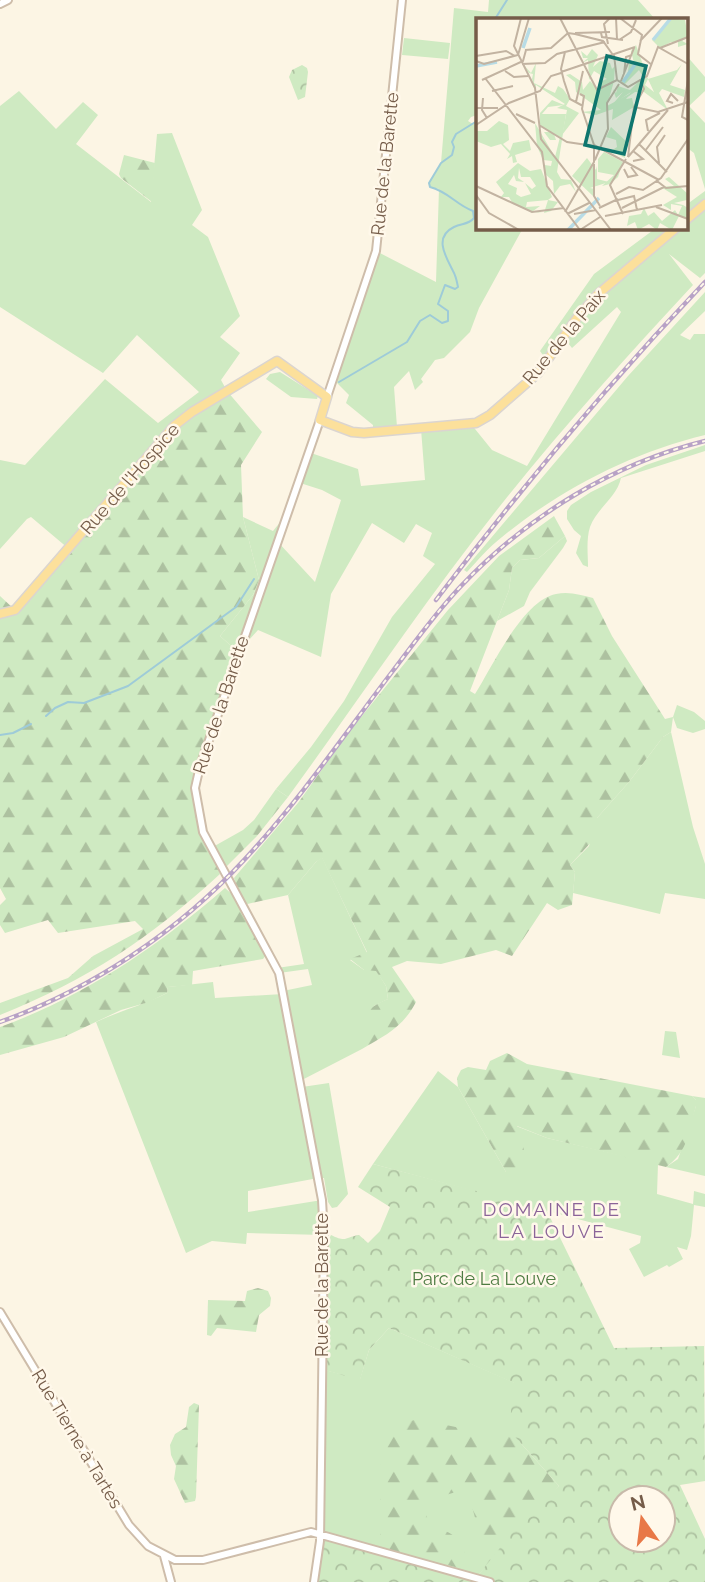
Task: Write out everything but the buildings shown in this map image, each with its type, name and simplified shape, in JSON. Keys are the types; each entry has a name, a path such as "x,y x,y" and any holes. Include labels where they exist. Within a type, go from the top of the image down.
{"main road":[{"path":"688,218 705,204"},
{"name":"Rue de la Paix","path":"320,419 352,432 364,433 460,426 483,419 538,373 597,295 675,229"},
{"name":"Rue de l'Hospice","path":"0,614 15,610 174,426 192,412 277,361 327,397"},
{"name":"Rue de la Barette","path":"320,419 327,397"}],"street":[{"path":"0,4 8,0"},
{"name":"Rue de la Barette","path":"327,397 376,251 402,0"},
{"name":"Rue de la Barette","path":"314,1582 320,1535 324,1235 322,1200 279,973 207,842 199,816 195,788 261,584 320,419"},
{"name":"Rue Tierne à Tartes","path":"0,1312 128,1525 141,1541 164,1556"},
{"path":"171,1582 164,1556 203,1560 305,1533 490,1582"}],"green space":[{"path":"489,0 638,0 654,18 476,18 476,115 468,121 473,124 476,122 476,229 522,229 479,308 470,332 444,358 435,360 421,379 423,382 415,390 409,371 394,387 397,427 373,429 373,425 346,403 349,395 333,379 376,251 436,282 439,189 430,187 429,183 441,163 454,8 488,12"},
{"path":"404,38 450,43 448,59 402,55"},
{"path":"688,57 705,77 705,91 689,106 705,123 705,189 694,153 688,148"},
{"path":"302,65 308,72 305,97 298,100 289,77 292,70"},
{"path":"19,91 56,129 83,102 98,115 76,144 151,202 157,134 172,133 202,210 192,225 208,237 240,316 220,337 240,353 221,380 227,391 69,549 31,517 0,549 0,460 25,465 105,379 158,423 199,392 137,335 103,373 0,307 0,106"},
{"path":"124,155 155,163 152,202 121,178 119,174"},
{"path":"705,191 705,273 700,278 669,254 693,285 597,391 504,501 421,610 288,797 276,789 344,701 392,617 435,564 423,556 432,533 416,524 404,543 372,523 331,594 321,657 258,630 238,652 220,636 253,595 259,580 243,517 273,531 286,515 277,541 315,582 341,500 297,482 308,452 358,469 361,486 425,480 421,429 471,424 492,450 527,466 621,312 617,307 572,348 564,338 547,361 540,351 594,274 655,229 688,229 688,204"},
{"path":"705,292 705,311 680,335 690,340 694,334 705,334 705,435 650,452 573,488 548,503 493,545 467,572 464,570 628,376"},
{"path":"280,372 318,396 317,399 291,397 266,379 270,374"},
{"path":"227,391 262,432 241,465 243,517 259,580 253,595 220,636 238,652 200,766 196,800 211,848 243,830 254,820 276,789 288,797 257,836 227,866 211,850 220,874 143,938 90,972 0,1015 0,1003 68,978 93,956 143,929 135,921 58,933 48,920 5,933 0,925 0,905 6,899 0,888 0,596 14,609 174,426"},
{"path":"705,445 705,451 621,478 590,527 588,567 583,565 576,553 581,536 567,519 567,511 571,505 591,492 646,465"},
{"path":"554,516 565,536 539,558 520,560 512,568 509,590 470,691 475,694 510,636 532,608 556,594 570,593 593,598 612,636 665,719 673,717 671,732 663,737 597,818 600,822 597,836 570,865 575,872 572,905 558,910 547,903 512,956 496,950 441,964 407,961 392,967 416,1002 400,1024 362,1049 367,1016 374,1007 388,999 386,986 376,971 364,970 350,959 367,952 322,858 288,895 243,905 269,951 263,959 193,971 192,985 168,987 167,993 149,1002 121,1010 64,1037 0,1055 0,1027 31,1015 119,968 173,930 225,888 242,903 234,878 298,803 348,733 448,610 499,556"},
{"path":"565,536 567,541 563,548 530,592 524,606 497,621 509,590 512,568 520,560 539,558"},
{"path":"677,705 694,712 705,721 705,729 693,733 677,728 673,717"},
{"path":"671,732 693,827 705,864 705,899 665,893 660,914 573,893 575,872 570,865 589,846 597,818 663,737"},
{"path":"322,857 367,953 350,960 364,970 376,970 386,986 388,999 374,1006 362,1049 300,1081 302,1087 329,1083 348,1194 337,1207 332,1208 328,1202 324,1178 248,1191 248,1212 322,1200 324,1235 247,1233 246,1244 212,1241 186,1253 96,1022 167,993 168,987 213,982 215,998 283,994 283,991 312,985 308,969 279,973 277,968 304,964 288,895"},
{"path":"665,1031 676,1032 680,1058 662,1055"},
{"path":"507,1053 527,1064 692,1096 696,1100 696,1106 684,1147 666,1167 547,1138 517,1126 527,1160 525,1165 510,1173 506,1172 458,1087 457,1078 461,1070 468,1067 486,1070 490,1061"},
{"path":"438,1071 458,1087 506,1172 516,1126 547,1138 658,1164 657,1194 693,1204 694,1191 705,1194 705,1207 694,1205 687,1250 677,1247 683,1259 644,1277 629,1249 640,1243 641,1236 373,1164"},
{"path":"692,1096 705,1098 705,1176 666,1167 678,1159 696,1106 696,1100"},
{"name":"Parc de La Louve","path":"373,1164 546,1209 614,1348 704,1346 705,1481 680,1485 705,1539 705,1582 490,1582 476,1578 527,1514 559,1486 509,1430 514,1383 389,1328 369,1350 360,1380 321,1369 324,1249 331,1235 343,1239 359,1235 368,1243 380,1231 390,1207 358,1187"},
{"path":"258,1288 268,1291 271,1298 270,1306 259,1315 256,1332 217,1328 211,1336 207,1335 208,1300 245,1301 247,1291"},
{"path":"389,1328 515,1383 527,1514 476,1578 490,1582 463,1582 464,1576 318,1534 321,1369 360,1379 369,1350"},
{"path":"194,1403 199,1405 196,1497 195,1501 185,1503 174,1479 176,1466 170,1445 175,1434 186,1427 189,1407"},
{"path":"418,1419 493,1435 509,1430 559,1486 479,1574 478,1567 485,1554 471,1503 459,1491 423,1502 428,1521 435,1530 443,1530 456,1538 474,1572 380,1547 381,1460 391,1426"},
{"path":"318,1534 465,1575 463,1582 314,1582"}],"waterway":[{"path":"496,18 507,0"},
{"path":"339,382 407,342 420,321 430,315 442,323 448,321 448,311 438,304 445,285 455,289 458,287 443,247 444,236 454,227 474,218 473,211 430,187 429,183 441,163 452,155 452,142 456,134 476,122"},
{"path":"46,716 68,702 84,703 128,686 236,607 254,579"},
{"path":"0,735 13,733 31,724"}],"railway":[{"path":"436,600 566,437 705,282"},
{"path":"0,1022 68,993 101,975 163,934 219,885 284,814 443,606 515,537 543,515 605,478 671,451 705,441"}],"district":[{"name":"DOMAINE DE LA LOUVE","path":"552,1220"}]}
